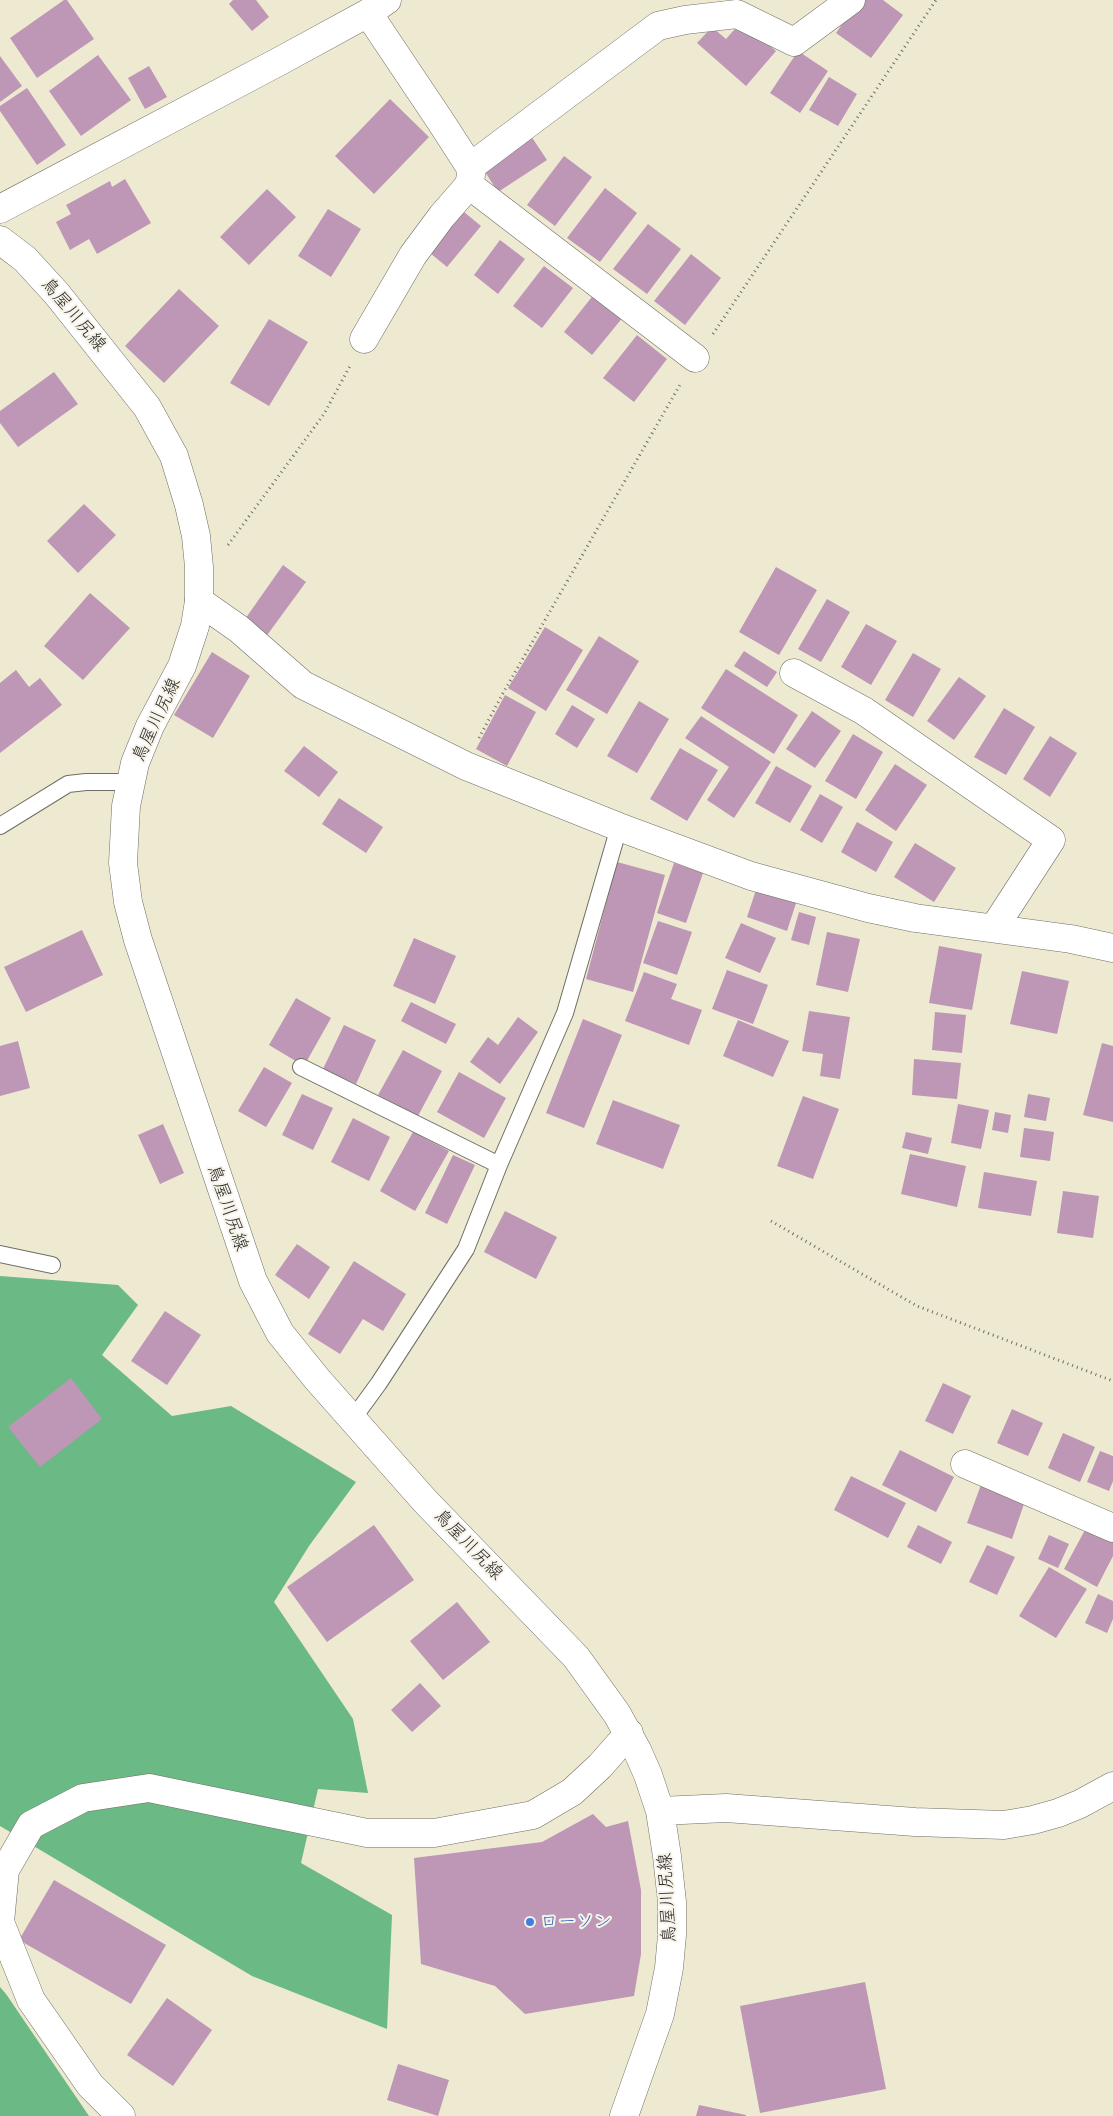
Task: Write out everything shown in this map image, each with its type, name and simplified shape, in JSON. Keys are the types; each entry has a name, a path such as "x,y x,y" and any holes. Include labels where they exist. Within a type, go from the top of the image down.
{"street":[{"path":"364,339 413,255 470,176 658,26 685,20 738,14 794,42 852,0"},
{"path":"0,209 377,7 470,176 695,358"},
{"name":"鳥屋川尻線","path":"0,240 25,259 57,294 141,400 157,423 174,456 185,489 196,536 199,590 193,634 186,658 142,744 130,782 126,806 123,863 133,921 163,1019 243,1254 259,1294 280,1333 293,1351 352,1420 449,1526 576,1657 605,1696 628,1733 645,1766 660,1812 672,1902 671,1951 660,2014 624,2116"},
{"path":"199,590 239,629 303,685 466,766 619,827 751,876 823,897 915,918 994,928 1113,948"},
{"path":"794,673 864,711 1051,840 994,928"},
{"path":"964,1464 1113,1528"},
{"path":"121,2116 90,2085 32,2000 0,1922 4,1870 31,1825 83,1798 149,1788 367,1833 434,1833 533,1815 572,1792 600,1766 628,1733"},
{"path":"660,1812 726,1808 915,1822 1004,1825 1058,1813 1080,1804 1113,1786"}],"lane":[{"path":"0,826 68,784 130,782"},
{"path":"352,1420 379,1383 466,1249 499,1165 565,1013 619,827"},
{"path":"301,1067 499,1165"},
{"path":"0,1254 52,1265"}],"path":[{"path":"199,590 324,414 364,339"},
{"path":"771,1221 917,1306 1113,1381"}],"green space":[{"path":"0,1276 118,1285 138,1305 102,1355 172,1416 231,1406 356,1482 309,1546 274,1602 353,1719 368,1793 318,1789 301,1863 392,1915 387,2029 252,1976 0,1826"},
{"path":"0,1987 6,1994 89,2116 0,2116"}],"building":[{"path":"64,0 67,0 94,39 37,78 10,38"},
{"path":"233,0 256,0 269,17 252,31 229,4"},
{"path":"859,0 883,0 903,15 871,58 836,33"},
{"path":"742,21 776,51 746,86 697,43 712,27 726,39"},
{"path":"798,51 828,71 800,113 770,93"},
{"path":"98,55 131,100 81,136 49,91"},
{"path":"0,56 22,86 0,102"},
{"path":"149,66 167,97 145,109 128,78"},
{"path":"829,77 857,94 838,126 809,110"},
{"path":"27,88 66,145 37,165 0,111 0,106"},
{"path":"390,99 429,137 374,194 335,156"},
{"path":"527,130 547,160 498,192 478,161"},
{"path":"564,156 592,177 555,226 527,205"},
{"path":"125,179 151,223 97,254 89,239 70,250 56,222 71,214 66,205 110,181 112,187"},
{"path":"605,188 637,213 600,262 567,238"},
{"path":"267,189 296,217 249,265 220,237"},
{"path":"458,207 481,226 447,267 424,248"},
{"path":"328,209 361,229 331,277 298,256"},
{"path":"648,224 681,249 647,294 613,269"},
{"path":"500,240 525,259 498,294 474,275"},
{"path":"691,254 721,278 685,325 654,301"},
{"path":"544,266 573,288 542,328 513,306"},
{"path":"179,289 219,326 164,383 125,346"},
{"path":"595,293 624,316 592,355 564,332"},
{"path":"269,319 308,342 269,406 230,383"},
{"path":"637,335 667,359 634,402 603,378"},
{"path":"54,372 78,404 18,447 0,423 0,411"},
{"path":"84,504 116,535 78,573 47,541"},
{"path":"283,565 306,582 265,638 243,622"},
{"path":"776,567 817,590 779,655 739,632"},
{"path":"90,593 130,628 83,680 44,646"},
{"path":"827,599 850,612 821,662 798,649"},
{"path":"866,624 897,641 871,685 841,667"},
{"path":"545,627 583,650 546,711 508,688"},
{"path":"599,636 639,661 607,714 566,690"},
{"path":"744,651 777,672 767,687 734,666"},
{"path":"212,652 250,676 213,738 174,715"},
{"path":"913,653 941,669 913,717 885,700"},
{"path":"726,669 798,715 774,754 701,708"},
{"path":"16,670 29,687 40,678 62,705 0,753 0,683"},
{"path":"959,677 986,696 954,740 927,721"},
{"path":"505,695 536,712 507,766 476,749"},
{"path":"639,701 669,719 637,773 607,756"},
{"path":"572,705 595,719 577,748 555,734"},
{"path":"1004,708 1035,727 1006,775 974,757"},
{"path":"812,711 841,731 815,768 786,749"},
{"path":"701,716 771,762 734,818 707,800 729,767 685,738"},
{"path":"853,734 883,752 856,799 825,781"},
{"path":"1050,736 1077,753 1050,797 1023,779"},
{"path":"304,746 338,772 319,797 284,771"},
{"path":"680,748 718,770 687,821 650,799"},
{"path":"895,764 927,785 896,831 865,810"},
{"path":"776,766 812,786 790,823 755,803"},
{"path":"820,794 843,807 822,843 800,830"},
{"path":"339,798 383,827 366,853 322,824"},
{"path":"857,822 893,842 876,872 841,852"},
{"path":"915,843 956,868 934,902 894,877"},
{"path":"617,862 665,875 633,992 586,979"},
{"path":"674,863 703,873 686,923 657,913"},
{"path":"757,887 797,900 787,931 747,917"},
{"path":"799,912 816,917 809,945 791,940"},
{"path":"658,921 692,932 677,975 643,963"},
{"path":"741,923 776,938 760,973 725,958"},
{"path":"82,930 103,975 26,1012 4,967"},
{"path":"827,932 860,939 848,992 816,985"},
{"path":"414,938 456,956 435,1004 393,986"},
{"path":"939,946 982,954 972,1010 929,1003"},
{"path":"727,970 768,985 753,1024 712,1009"},
{"path":"1022,971 1069,981 1057,1034 1010,1024"},
{"path":"644,972 677,984 671,999 702,1010 689,1045 625,1021"},
{"path":"296,998 331,1018 304,1066 269,1045"},
{"path":"411,1002 456,1024 446,1044 401,1021"},
{"path":"809,1011 850,1017 840,1079 820,1076 823,1054 802,1051"},
{"path":"935,1012 966,1015 962,1053 932,1050"},
{"path":"518,1017 538,1032 500,1084 470,1062 488,1037 498,1045"},
{"path":"583,1019 622,1035 584,1128 546,1113"},
{"path":"738,1020 789,1041 773,1077 723,1056"},
{"path":"344,1025 376,1040 356,1084 323,1069"},
{"path":"18,1041 30,1088 0,1096 0,1046"},
{"path":"1102,1043 1113,1046 1113,1122 1083,1115"},
{"path":"403,1050 442,1071 418,1116 378,1095"},
{"path":"914,1059 961,1063 957,1099 912,1095"},
{"path":"264,1067 292,1083 266,1127 238,1111"},
{"path":"459,1072 506,1098 484,1138 437,1112"},
{"path":"302,1094 333,1108 313,1150 282,1135"},
{"path":"1028,1094 1050,1098 1046,1121 1024,1117"},
{"path":"803,1096 839,1109 813,1179 777,1166"},
{"path":"613,1100 680,1125 663,1169 596,1144"},
{"path":"958,1104 989,1110 981,1149 951,1143"},
{"path":"995,1112 1011,1115 1008,1133 992,1130"},
{"path":"353,1118 390,1137 369,1181 331,1162"},
{"path":"163,1124 184,1173 160,1184 138,1135"},
{"path":"1024,1128 1054,1132 1050,1161 1020,1157"},
{"path":"413,1132 449,1151 415,1211 380,1191"},
{"path":"906,1132 932,1138 928,1154 902,1148"},
{"path":"910,1154 966,1166 957,1207 901,1194"},
{"path":"453,1155 475,1165 447,1224 425,1213"},
{"path":"984,1172 1037,1181 1031,1216 978,1208"},
{"path":"1063,1191 1099,1196 1093,1238 1057,1233"},
{"path":"505,1211 557,1237 536,1279 484,1252"},
{"path":"297,1244 330,1267 309,1299 275,1275"},
{"path":"354,1261 406,1294 383,1331 363,1319 340,1354 308,1334"},
{"path":"165,1311 201,1335 167,1385 131,1361"},
{"path":"71,1378 102,1419 40,1467 8,1427"},
{"path":"943,1383 971,1396 953,1434 925,1421"},
{"path":"1012,1409 1043,1423 1028,1456 997,1443"},
{"path":"1063,1433 1095,1447 1080,1482 1048,1468"},
{"path":"900,1450 954,1477 936,1512 882,1485"},
{"path":"1100,1451 1113,1456 1113,1481 1109,1491 1087,1482"},
{"path":"851,1476 906,1503 888,1538 834,1510"},
{"path":"982,1482 1026,1498 1012,1539 967,1523"},
{"path":"374,1525 414,1580 327,1642 287,1587"},
{"path":"918,1525 952,1542 941,1564 907,1547"},
{"path":"1086,1528 1113,1542 1113,1556 1097,1587 1064,1569"},
{"path":"1049,1535 1069,1544 1058,1568 1038,1559"},
{"path":"987,1545 1015,1557 997,1595 969,1582"},
{"path":"1049,1567 1087,1589 1056,1638 1019,1616"},
{"path":"1098,1594 1113,1601 1113,1619 1107,1633 1085,1623"},
{"path":"457,1602 490,1642 443,1680 410,1641"},
{"path":"420,1683 441,1706 412,1732 391,1710"},
{"name":"ローソン","path":"593,1814 606,1827 628,1821 641,1890 641,1954 634,1996 525,2014 495,1986 421,1964 414,1858 542,1842"},
{"path":"54,1880 166,1945 131,2004 19,1940"},
{"path":"865,1982 886,2089 760,2113 740,2006"},
{"path":"167,1998 212,2030 173,2086 127,2055"},
{"path":"398,2064 449,2080 438,2116 387,2100"},
{"path":"699,2105 746,2115 746,2116 696,2116"}],"place":[{"name":"ローソン","path":"530,1922"}]}
